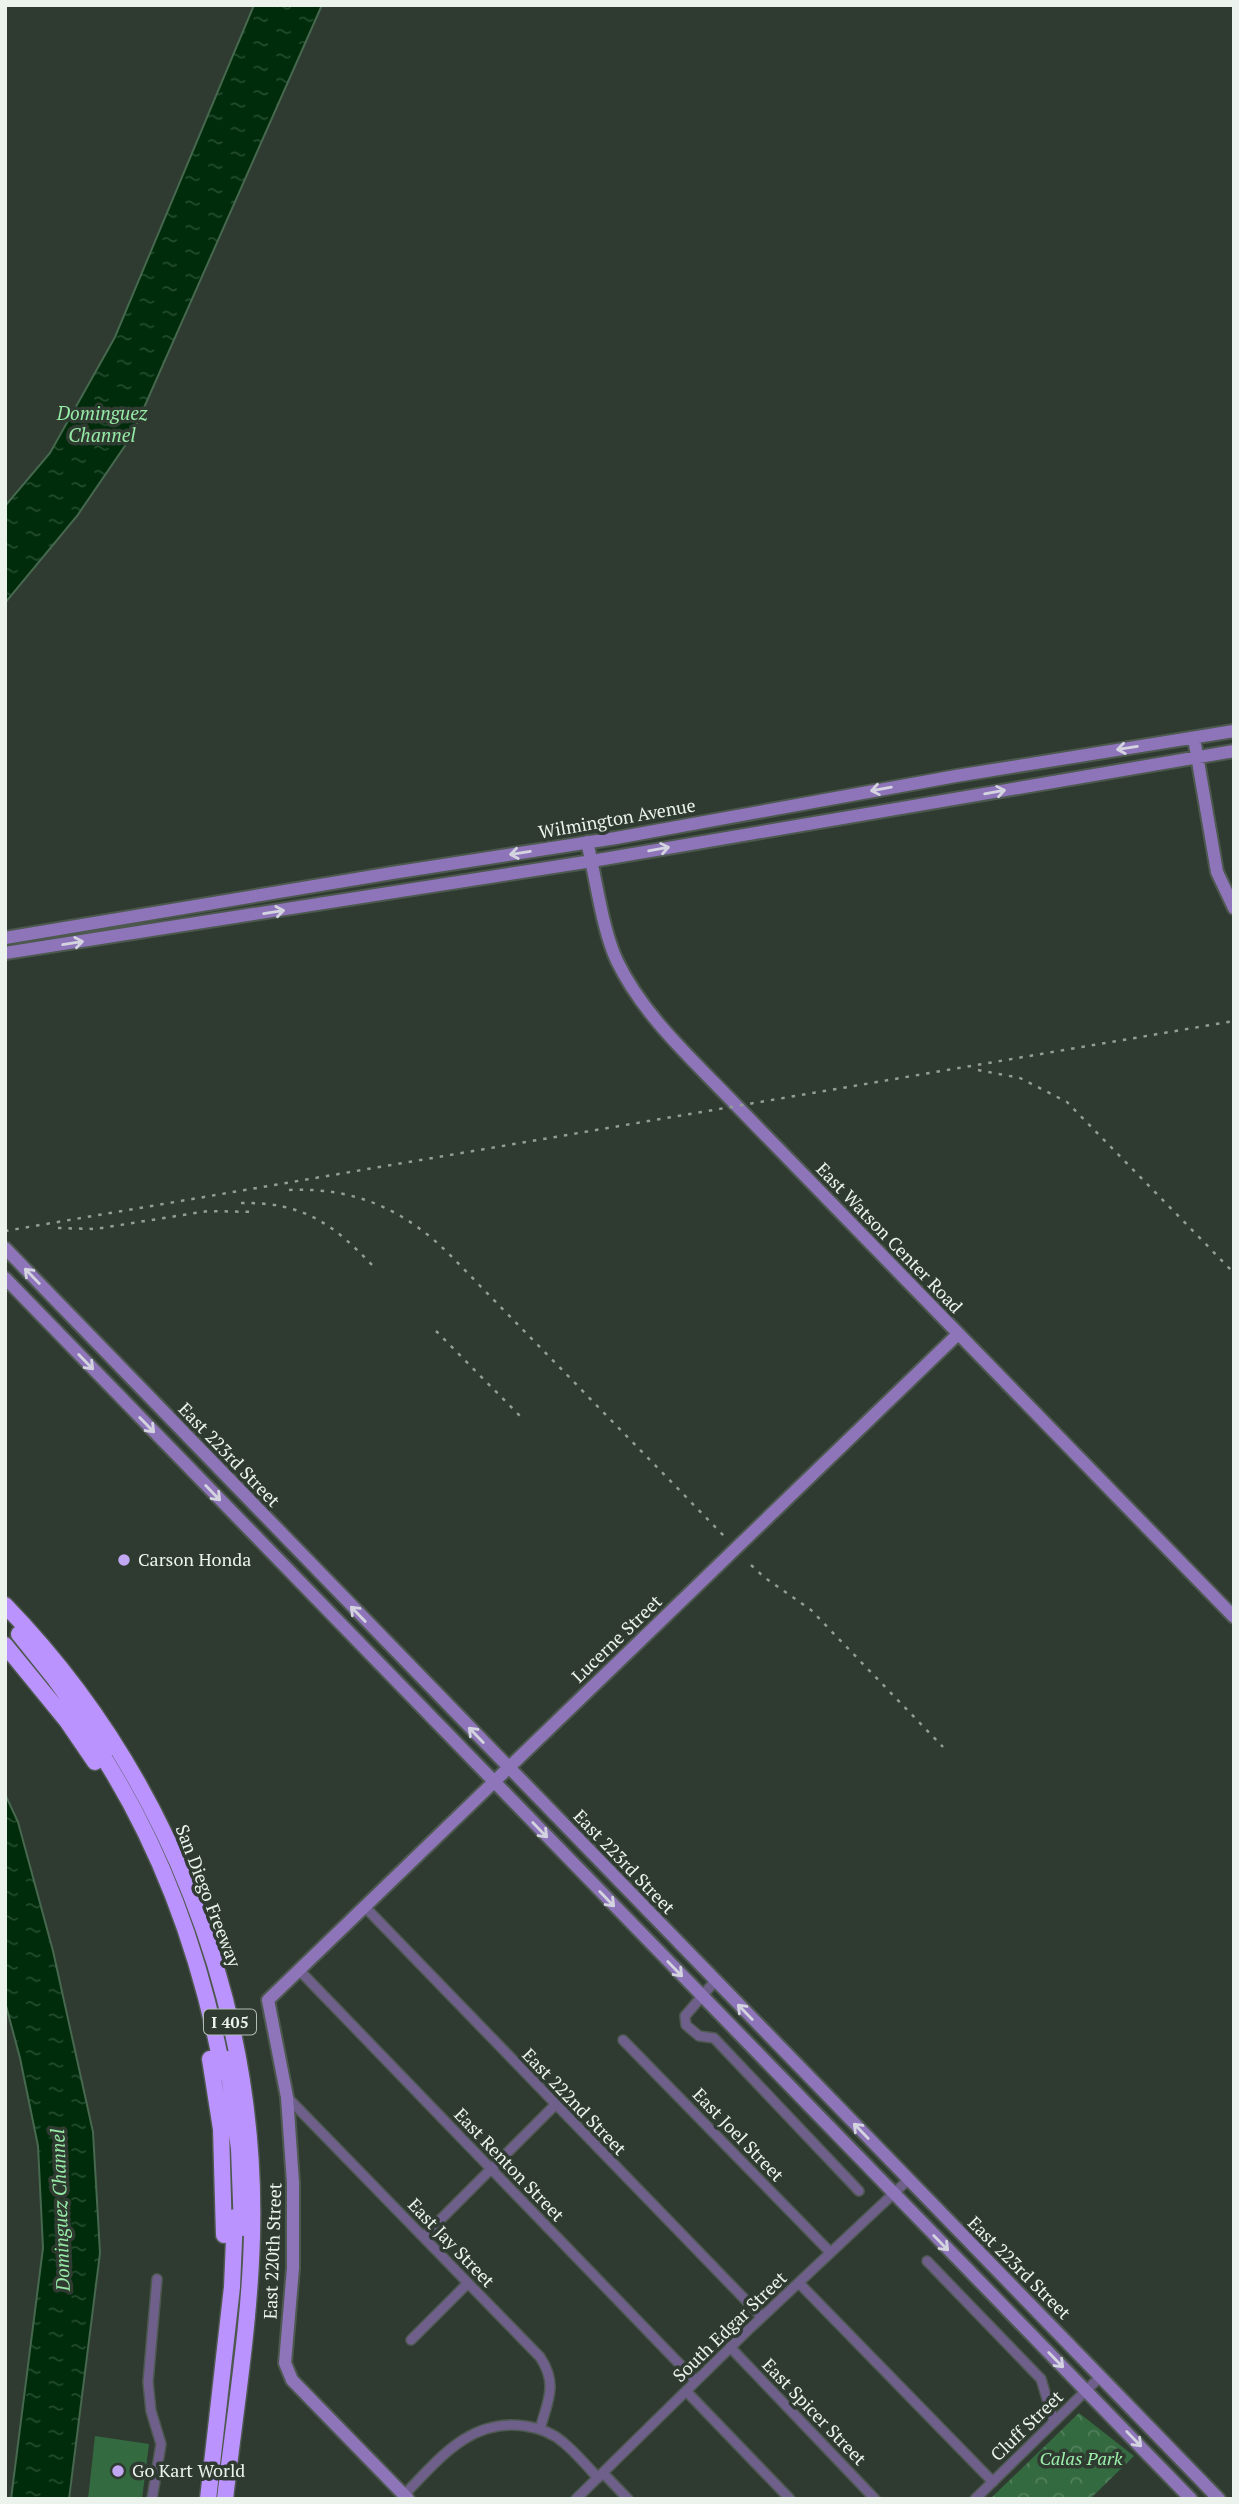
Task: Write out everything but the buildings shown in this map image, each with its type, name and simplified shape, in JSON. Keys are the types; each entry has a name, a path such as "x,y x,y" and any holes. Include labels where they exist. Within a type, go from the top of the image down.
{"highway":[{"name":"San Diego Freeway","path":"5,1605 41,1644 86,1702 146,1797 197,1910 224,1994 242,2078 247,2119 253,2233 247,2312 225,2499"},
{"path":"5,1620 55,1679 123,1777 169,1866 218,2011 235,2105 242,2237 237,2307 214,2499"},
{"path":"5,1629 74,1712 124,1792 155,1852 179,1910 210,2008 228,2104 235,2215 232,2287 208,2499"},
{"name":"I 405","path":"5,1645 68,1721 100,1770 141,1845 178,1938 208,2046 221,2129 224,2272 198,2499"}],"main road":[{"name":"Wilmington Avenue","path":"5,938 1234,731"},
{"path":"1194,738 1217,872 1234,908"},
{"name":"Wilmington Avenue","path":"5,953 592,861 1234,751"},
{"name":"East Watson Center Road","path":"587,842 617,960 640,998 667,1032 1234,1617"},
{"path":"204,906 207,922"},
{"name":"East 223rd Street","path":"5,1248 1219,2499"},
{"path":"5,1278 1191,2499"},
{"name":"Lucerne Street","path":"300,1971 958,1334"},
{"name":"East 220th Street","path":"300,1971 268,2000 286,2097 293,2183 293,2268 285,2363 292,2380 406,2497"}],"street":[{"name":"East 222nd Street","path":"366,1907 762,2317"},
{"name":"East Renton Street","path":"300,1971 696,2381"},
{"path":"715,1981 685,2016 686,2025 699,2036 714,2038 859,2191"},
{"name":"East Joel Street","path":"623,2040 830,2252"},
{"name":"East Jay Street","path":"286,2097 540,2357 551,2378 540,2428"},
{"path":"424,2236 555,2105"},
{"name":"South Edgar Street","path":"576,2499 730,2347 908,2180"},
{"path":"927,2261 1041,2379 1054,2422"},
{"path":"152,2499 162,2444 151,2411 148,2382 156,2279"},
{"path":"411,2340 468,2283"},
{"path":"799,2283 993,2482"},
{"name":"East Spicer Street","path":"730,2347 875,2499"},
{"name":"Cluff Street","path":"975,2499 1101,2376"},
{"path":"686,2391 790,2499"},
{"path":"406,2497 453,2446 494,2425 516,2425 540,2428 563,2442 628,2499"}],"green space":[{"name":"Calas Park","path":"1079,2413 1134,2456 1090,2499 990,2499"},
{"name":"Go Kart World","path":"95,2436 149,2444 142,2499 88,2499"}],"water":[{"name":"Dominguez Channel","path":"254,5 322,5 131,437 77,516 5,603 5,506 50,453 115,337"},
{"name":"Dominguez Channel","path":"5,1794 18,1822 53,1951 93,2132 100,2253 69,2499 11,2499 43,2248 38,2146 20,2058 5,2002"}],"railway":[{"path":"5,1231 1234,1021"},
{"path":"978,1070 1020,1078 1067,1102 1234,1273"},
{"path":"289,1190 313,1190 357,1197 398,1214 416,1226 452,1257 726,1538"},
{"path":"241,1203 283,1207 316,1218 345,1239 374,1267"},
{"path":"58,1228 95,1229 208,1211 256,1212"},
{"path":"436,1331 522,1418"},
{"path":"751,1565 811,1610 943,1747"}],"place":[{"name":"Carson Honda","path":"124,1560"},
{"name":"Go Kart World","path":"118,2471"}]}
